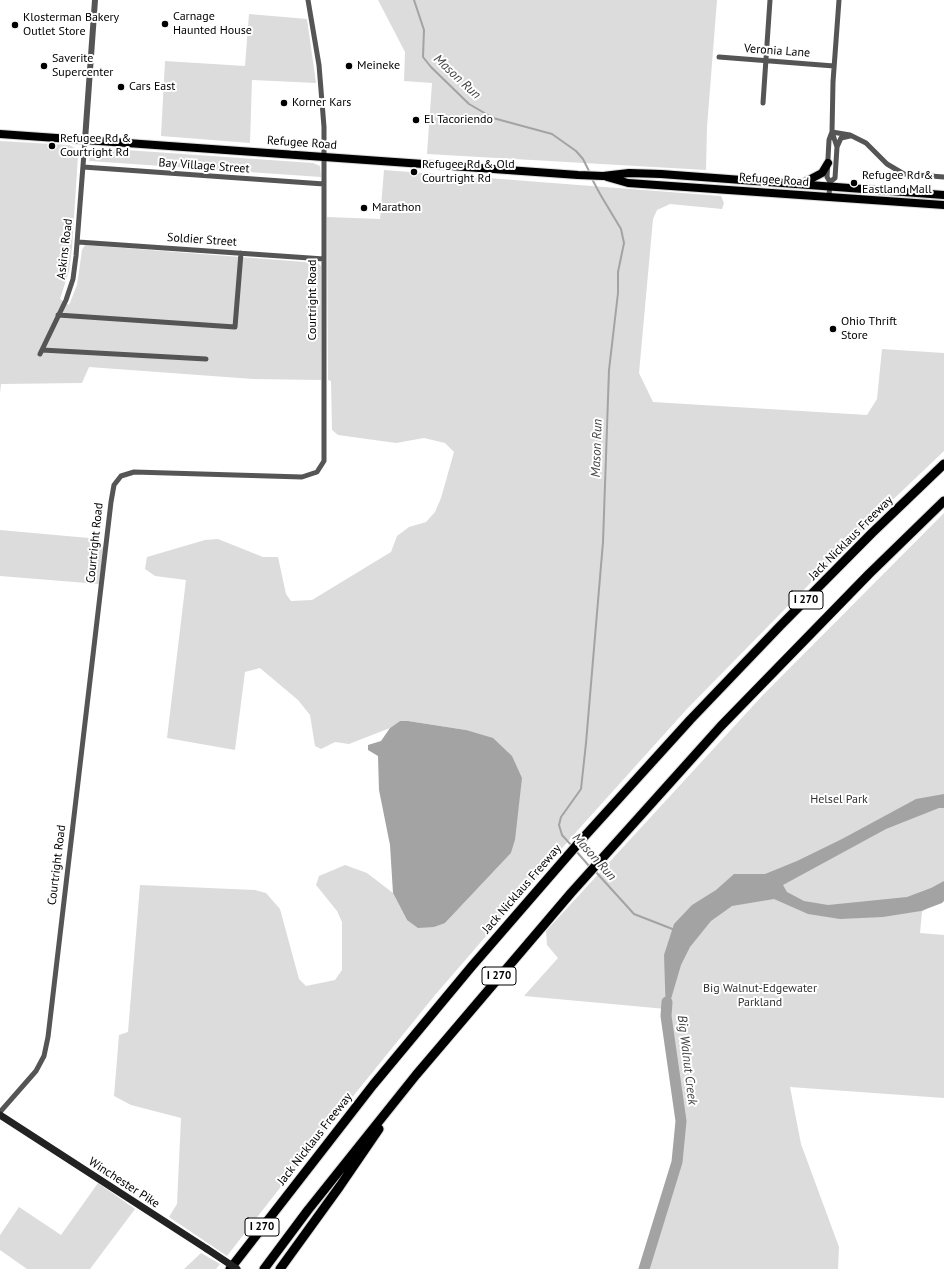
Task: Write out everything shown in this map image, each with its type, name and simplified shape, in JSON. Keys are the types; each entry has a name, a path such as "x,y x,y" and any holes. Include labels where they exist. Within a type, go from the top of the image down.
{"highway":[{"name":"Jack Nicklaus Freeway","path":"230,1269 378,1079 467,972 566,857 690,720 774,632 872,533 944,464"},
{"name":"I 270","path":"264,1269 308,1210 416,1075 600,860 698,752 795,650 944,501"},
{"path":"280,1269 340,1186 416,1075"}],"main road":[{"name":"Refugee Road","path":"0,134 600,176 628,183 944,205"},
{"path":"801,184 822,173 828,163"},
{"name":"Refugee Road","path":"600,176 629,173 801,184 830,184 944,195"},
{"name":"Winchester Pike","path":"0,1115 237,1269"}],"street":[{"path":"85,140 95,0"},
{"name":"Courtright Road","path":"0,1112 36,1071 44,1056 48,1037 110,508 114,485 124,474 134,472 302,477 312,475 320,468 324,457 324,127 319,65 308,0"},
{"path":"763,103 770,0"},
{"path":"829,196 830,184 827,177 829,140 832,132 834,66 839,0"},
{"name":"Veronia Lane","path":"719,57 834,66"},
{"path":"832,132 851,136 868,144 887,164 901,173 914,176 944,177"},
{"path":"832,132 837,147"},
{"path":"830,184 835,178 837,147 841,138 851,136"},
{"name":"Askins Road","path":"85,140 78,242 73,279 41,352 206,359"},
{"name":"Bay Village Street","path":"83,167 324,184"},
{"name":"Soldier Street","path":"78,242 324,259"},
{"path":"58,316 235,327 241,253"}],"green space":[{"path":"378,0 717,0 707,127 706,170 427,154 432,83 404,81 405,52"},
{"path":"249,14 307,19 316,83 252,80 250,143 161,136 165,61 245,66"},
{"path":"0,141 69,145 75,148 78,156 72,248 69,271 60,299 69,305 77,285 82,250 85,245 318,263 321,266 321,380 253,379 89,367 82,383 1,384 0,393"},
{"path":"97,148 313,163 320,166 321,177 89,161 91,153"},
{"path":"384,170 721,196 724,203 722,209 670,204 657,210 653,219 639,373 653,402 867,415 877,399 882,349 944,353 944,451 879,513 686,710 577,831 435,995 307,1153 227,1256 169,1217 177,1204 181,1118 131,1105 114,1096 119,1035 128,1032 140,885 255,890 266,893 280,909 299,979 306,986 335,980 342,970 342,922 337,911 316,885 319,876 345,865 367,873 393,893 407,920 445,923 511,853 515,840 466,730 400,721 390,728 349,744 335,742 321,749 315,746 310,715 298,700 260,668 245,672 235,750 167,738 186,580 155,576 145,569 147,557 205,540 218,539 263,557 278,557 286,594 291,601 312,600 391,552 397,536 409,527 426,522 435,512 441,498 454,452 445,443 424,438 396,443 338,435 332,430 331,381 328,380 327,217 380,219"},
{"path":"944,513 944,895 922,912 920,933 944,935 944,1098 790,1087 801,1144 839,1247 838,1269 644,1269 677,1162 681,1121 666,1009 524,996 558,958 547,945 546,931 762,696"},
{"path":"0,530 89,538 90,545 103,547 99,584 0,576"},
{"path":"98,1183 135,1209 90,1269 27,1269 0,1250 0,1235 19,1207 61,1235"},
{"path":"201,1253 220,1264 216,1269 184,1269"}],"shaded area":[{"path":"400,721 466,730 493,738 512,756 522,778 515,840 511,853 445,923 434,927 418,928 407,920 393,893 390,845 379,790 378,756 368,750 368,745 381,741 390,728"},
{"path":"944,794 944,808 939,808 886,829 783,885 787,892 804,901 828,905 907,897 931,888 944,881 944,901 942,903 921,911 883,917 840,919 808,914 774,899 732,906 711,921 690,947 681,965 666,1016 664,955 674,924 692,905 716,890 734,874 765,874 797,861 842,839 916,799"}],"waterway":[{"name":"Mason Run","path":"414,0 424,30 423,57 431,67 469,104 493,118 552,134 576,151 583,159 590,173"},
{"name":"Mason Run","path":"572,846 562,835 559,825 561,817 581,789 603,542 609,370 618,293 618,272 624,243 621,229 591,177"},
{"name":"Mason Run","path":"576,851 590,867"},
{"name":"Mason Run","path":"595,871 634,914 675,930"},
{"name":"Big Walnut Creek","path":"644,1269 677,1162 681,1121 666,1016 667,1002"}],"place":[{"name":"Carnage Haunted House","path":"165,24"},
{"name":"Klosterman Bakery Outlet Store","path":"15,25"},
{"name":"Saverite Supercenter","path":"44,66"},
{"name":"Meineke","path":"349,66"},
{"name":"Cars East","path":"121,87"},
{"name":"Korner Kars","path":"284,103"},
{"name":"El Tacoriendo","path":"416,120"},
{"name":"Refugee Rd & Courtright Rd","path":"52,146"},
{"name":"Refugee Rd & Old Courtright Rd","path":"414,172"},
{"name":"Refugee Rd & Eastland Mall","path":"854,183"},
{"name":"Marathon","path":"364,208"},
{"name":"Ohio Thrift Store","path":"833,329"}],"park label":[{"name":"Helsel Park","path":"839,800"},
{"name":"Big Walnut-Edgewater Parkland","path":"760,996"}]}
